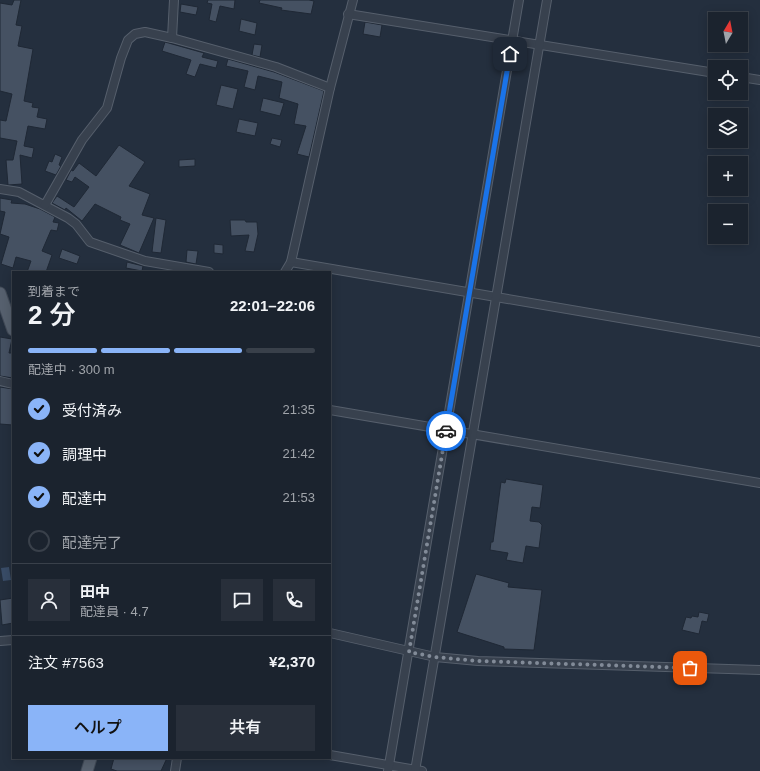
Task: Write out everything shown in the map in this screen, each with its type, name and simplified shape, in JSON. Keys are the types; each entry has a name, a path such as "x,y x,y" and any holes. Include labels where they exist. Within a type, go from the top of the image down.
{"main road":[{"path":"0,293 12,327"},
{"path":"88,771 91,759"}],"street":[{"path":"172,38 174,0"},
{"path":"286,271 291,262 330,88 348,14 353,0"},
{"path":"389,769 519,0"},
{"path":"331,755 389,769 418,771 435,657 547,0"},
{"path":"348,14 540,43 708,72"},
{"path":"45,205 82,140 107,108 121,58 128,40 134,34 145,32 172,38 276,67 330,88"},
{"path":"748,78 760,80"},
{"path":"0,189 20,192 45,205 76,224 90,242 145,261 203,271"},
{"path":"291,262 470,294 760,342"},
{"path":"0,382 12,384"},
{"path":"331,410 760,483"},
{"path":"331,633 435,657 478,661 760,670"},
{"path":"0,641 12,640"},
{"path":"175,771 177,759"}],"water":[{"path":"9,567 11,580 3,581 1,568"}],"building":[{"path":"14,0 21,0 16,25 22,26 18,46 33,49 24,101 33,103 32,107 39,108 37,117 47,119 45,129 28,126 24,146 34,148 32,158 20,155 22,184 8,185 6,160 13,160 17,141 0,138 0,120 6,121 12,94 0,91 0,3 12,5"},
{"path":"208,0 235,0 234,9 220,6 216,22 209,20 212,4 207,3"},
{"path":"260,0 314,1 311,14 281,10 282,8 259,3"},
{"path":"181,4 198,7 196,15 180,12"},
{"path":"241,19 257,23 255,35 239,31"},
{"path":"365,22 382,25 380,37 363,34"},
{"path":"165,42 204,53 202,57 218,61 216,68 200,64 195,77 186,74 191,60 162,51"},
{"path":"254,44 262,45 260,57 252,55"},
{"path":"228,59 274,72 324,91 309,157 297,154 306,126 294,124 298,104 279,98 282,82 258,76 255,90 244,87 248,71 226,66"},
{"path":"221,85 238,89 233,109 216,105"},
{"path":"263,98 284,103 280,116 260,111"},
{"path":"239,119 258,123 255,136 236,132"},
{"path":"272,138 282,140 280,147 270,144"},
{"path":"119,145 145,162 129,186 150,194 142,215 154,218 139,253 120,245 130,224 120,220 121,217 95,204 82,221 66,208 65,210 52,203 57,196 74,207 89,187 75,177 72,182 66,180 71,170 73,171 79,163 96,176"},
{"path":"55,154 62,157 59,165 61,166 56,175 45,171 49,161 52,162"},
{"path":"195,159 195,166 179,167 179,160"},
{"path":"0,198 12,200 11,203 25,204 40,209 55,217 53,222 59,223 57,231 51,230 42,251 52,255 46,271 27,271 31,261 16,257 13,268 1,264 9,237 0,234 5,212 0,211"},
{"path":"156,218 166,220 161,253 152,252"},
{"path":"230,220 257,222 258,234 254,252 245,251 249,235 231,236"},
{"path":"214,244 223,245 223,254 214,253"},
{"path":"62,249 80,256 77,264 59,258"},
{"path":"187,250 198,251 196,264 186,262"},
{"path":"127,262 143,266 142,271 126,268"},
{"path":"0,337 12,339 9,353 12,353 12,378 0,376"},
{"path":"0,387 12,389 12,425 0,424"},
{"path":"506,479 543,485 540,508 532,507 530,521 539,522 542,525 539,548 526,546 523,563 506,560 508,553 490,550 491,542 493,542 501,482 505,483"},
{"path":"476,574 509,583 508,587 542,590 534,650 504,649 504,647 457,632"},
{"path":"12,598 12,623 2,625 0,600"},
{"path":"699,612 709,614 707,622 702,621 699,634 682,630 686,617 698,617"},
{"path":"686,651 696,653 694,662 685,660"},
{"path":"114,759 167,759 161,771 117,771 111,769"}],"way so far":[{"path":"446,431 409,652 435,657 478,661 690,668"}],"route":[{"path":"446,431 510,54"}]}
